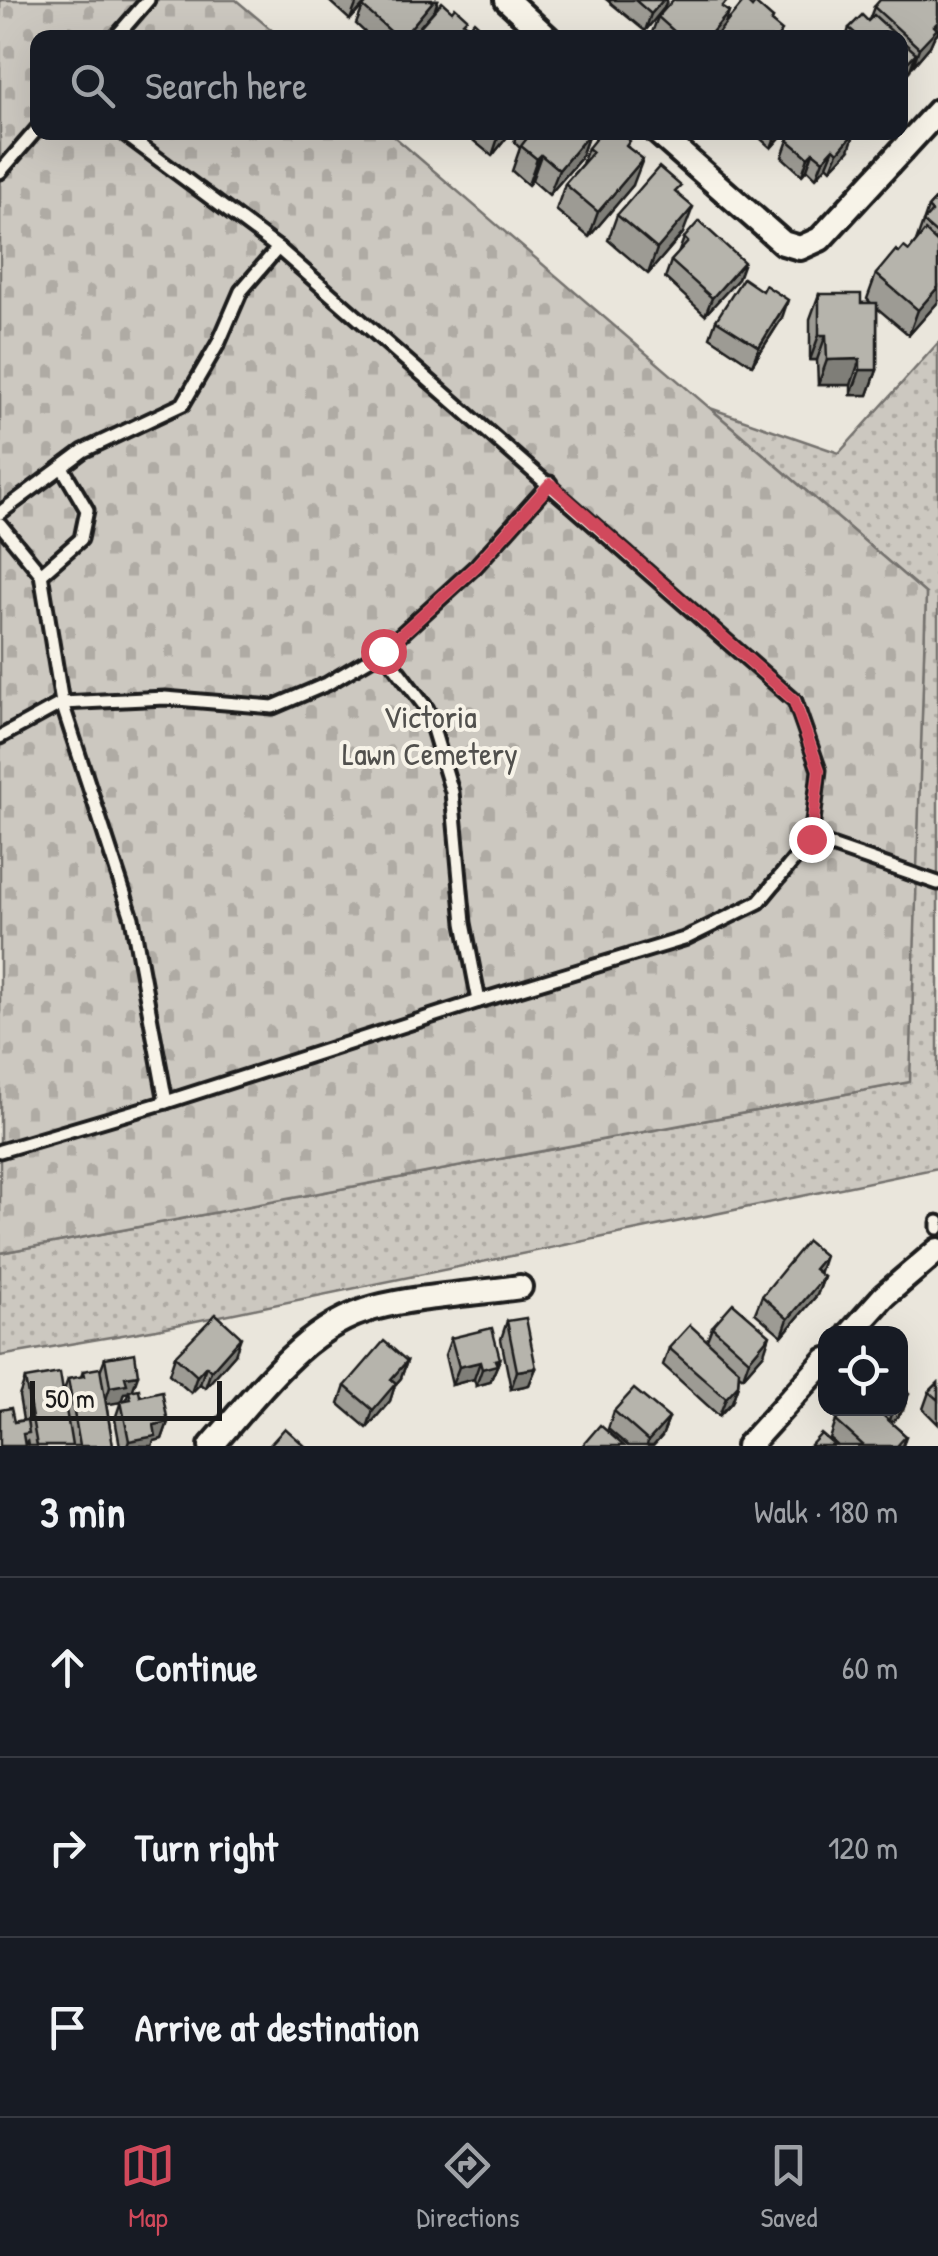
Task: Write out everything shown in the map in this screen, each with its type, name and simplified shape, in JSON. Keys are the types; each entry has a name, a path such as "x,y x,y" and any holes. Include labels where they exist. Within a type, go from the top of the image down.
{"street":[{"path":"506,0 539,30"},
{"path":"666,140 783,243 800,248 820,238 938,111"},
{"path":"857,1326 884,1296 938,1250"},
{"path":"210,1446 294,1354 330,1327 372,1308 520,1288"},
{"path":"748,1446 818,1369"}],"lane":[{"path":"122,30 148,0"},
{"path":"0,172 30,137"},
{"path":"0,1151 684,940 758,902 811,839 819,770 794,700 278,248 133,140"},
{"path":"0,513 83,451 183,404 220,342 241,291 278,248"},
{"path":"42,574 81,539 87,510 62,467"},
{"path":"0,738 62,702 166,698 273,708 327,684 383,651 476,566 550,484"},
{"path":"0,524 42,574 62,702 132,918 166,1102"},
{"path":"383,651 426,709 452,792 464,924 480,1001"},
{"path":"811,839 938,883"}],"green space":[{"name":"Victoria Lawn Cemetery","path":"0,0 236,0 272,30 30,30 30,140 398,140 926,594 910,1082 0,1253"},
{"path":"938,343 938,1168 157,1329 0,1356 0,1253 909,1082 926,594 710,408 839,453"}],"building":[{"path":"369,0 434,0 409,30 389,30 363,7"},
{"path":"635,0 663,0 651,14"},
{"path":"673,0 728,0 722,7 729,12 714,30 673,30 658,17"},
{"path":"745,0 752,7 755,3 781,30 721,30"},
{"path":"880,0 938,0 938,22 934,26 937,29 919,48 908,38 908,30 899,30 874,7"},
{"path":"442,2 467,18 463,22 469,27 474,21 484,30 419,30"},
{"path":"862,15 868,21 874,15 890,30 851,30 849,28"},
{"path":"526,140 584,140 559,170 541,155 537,159 521,146"},
{"path":"594,140 629,140 626,146 643,159 598,212 565,184 593,152 588,148"},
{"path":"788,140 848,140 838,152 834,148 823,160 813,152 808,157"},
{"path":"659,167 681,186 675,192 693,207 657,249 617,215"},
{"path":"938,197 938,235 923,222"},
{"path":"699,221 744,262 712,298 671,261 688,242 684,238"},
{"path":"925,231 938,243 938,287 918,310 876,274 896,250 899,253 904,247 909,251"},
{"path":"743,278 762,291 765,285 788,300 759,347 716,320"},
{"path":"819,294 861,294 861,303 877,303 877,370 860,370 860,359 827,360 826,335 819,335"},
{"path":"807,1241 825,1256 814,1269 824,1277 788,1319 762,1296"},
{"path":"733,1303 770,1335 749,1360 712,1327"},
{"path":"216,1314 241,1337 211,1371 206,1366 197,1376 175,1356"},
{"path":"526,1318 536,1368 517,1371 507,1321"},
{"path":"690,1325 739,1370 738,1385 726,1398 669,1348"},
{"path":"492,1328 500,1359 495,1360 497,1365 482,1369 480,1362 459,1367 451,1338"},
{"path":"384,1341 407,1361 391,1379 396,1383 373,1410 345,1386"},
{"path":"135,1353 138,1375 125,1377 127,1384 110,1387 105,1358"},
{"path":"100,1368 113,1446 80,1446 68,1379"},
{"path":"60,1373 72,1446 37,1446 25,1379"},
{"path":"938,1383 938,1400 929,1392"},
{"path":"139,1389 140,1396 162,1391 168,1422 154,1425 156,1436 129,1441 121,1401 131,1399 129,1391"},
{"path":"634,1389 669,1418 648,1441 614,1411"},
{"path":"11,1408 14,1422 27,1420 25,1446 0,1446 0,1410"},
{"path":"841,1416 884,1416 906,1436 897,1446 864,1446 836,1421"},
{"path":"600,1425 624,1446 582,1446"},
{"path":"285,1428 305,1446 269,1446"},
{"path":"821,1434 835,1446 810,1446"}],"route":[{"path":"383,651 476,566 550,484 794,700 819,770 811,839"}]}
